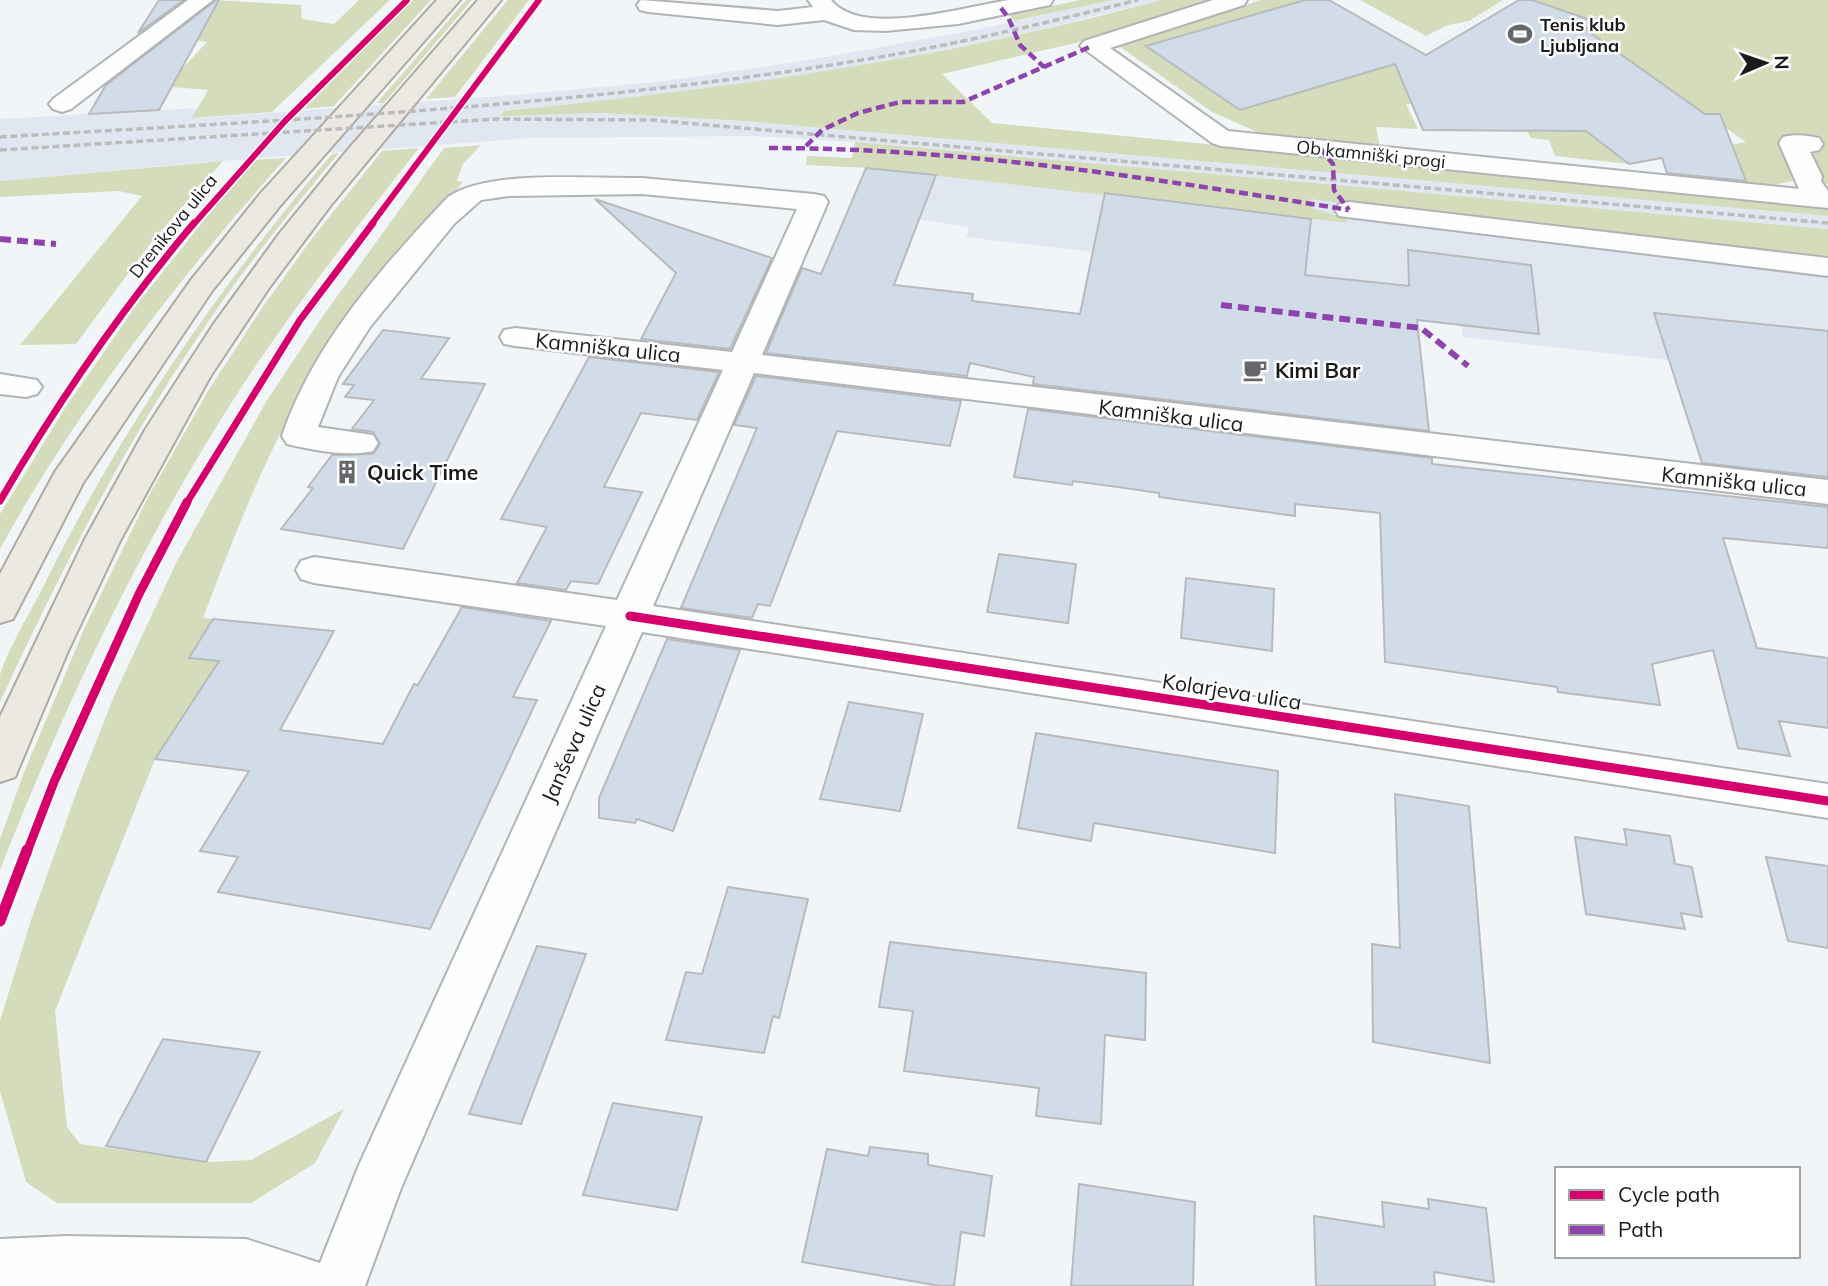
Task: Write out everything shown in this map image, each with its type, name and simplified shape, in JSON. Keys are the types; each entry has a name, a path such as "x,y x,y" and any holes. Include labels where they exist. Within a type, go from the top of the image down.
{"main road":[{"path":"0,609 68,480 201,286 270,200 449,0"},
{"path":"0,765 81,580 132,482 182,397 278,256 332,186 490,0"}],"street":[{"path":"62,104 202,0"},
{"path":"648,5 778,18 823,6 847,22 881,25 962,16 1042,0"},
{"name":"Ob kamniški progi","path":"1236,0 1093,46 1221,138 1819,192"},
{"path":"1810,144 1792,143 1819,192"},
{"path":"1749,177 1819,192"},
{"name":"Janševa ulica","path":"338,1286 377,1183 814,202 642,186 509,188 473,193 458,203 444,218 352,330 305,409 299,436 360,443"},
{"path":"1349,210 1828,267"},
{"name":"Kamniška ulica","path":"515,337 1828,492"},
{"name":"Kolarjeva ulica","path":"314,570 630,615 1828,801"},
{"path":"0,1266 66,1263 246,1265 310,1286"}],"path":[{"path":"1426,50 1508,0"}],"shaded area":[{"path":"1114,0 1161,0 1007,38 831,71 663,94 504,111 500,115 602,113 743,121 1828,216 1828,229 855,142 752,136 533,138 194,163 0,181 0,119 199,108 193,118 213,117 665,81 809,60 974,30"},
{"path":"869,168 1346,223 1345,219 1311,208 1309,199 1559,232 1828,256 1828,400 1818,377 1463,337 1462,325 1195,296 1152,259 966,237 969,227 868,212 862,183"}],"green space":[{"path":"215,0 301,5 302,19 334,24 359,0 390,0 272,112 192,118 208,90 171,87 181,70 207,42 171,36"},
{"path":"412,0 431,0 334,106 304,109"},
{"path":"466,0 472,0 384,103 377,103"},
{"path":"508,0 529,0 455,97 426,99"},
{"path":"1080,0 1114,0 1014,21 1010,15"},
{"path":"1161,0 1214,0 1101,37 942,74 992,123 1828,205 1828,216 743,121 602,113 500,116 504,111 752,82 917,55 1080,21"},
{"path":"1261,0 1305,0 1147,47 1240,110 1425,55 1441,46 1516,74 1596,22 1532,0 1828,0 1828,184 1797,180 1754,189 1747,186 1738,162 1676,156 1746,142 1633,63 1523,82 1629,164 1555,156 1549,140 1531,138 1512,104 1406,104 1418,129 1376,127 1381,152 1282,143 1212,112 1119,46"},
{"path":"1360,0 1503,0 1469,21 1448,25 1426,36"},
{"path":"855,142 1828,229 1828,256 1559,232 1310,199 1312,208 1346,219 1347,223 869,168 806,165 807,156 852,158"},
{"path":"481,145 463,164 457,181 463,182 345,328 310,380 279,436 238,527 203,618 213,619 189,658 219,661 155,759 55,1011 67,1127 80,1144 206,1162 251,1160 344,1109 315,1163 251,1203 57,1203 26,1182 0,1091 0,1021 31,920 114,696 177,561 266,402 323,316 444,148"},
{"path":"419,148 282,328 239,391 170,506 79,685 0,870 0,839 23,775 85,627 147,499 208,391 264,305 314,236 382,151"},
{"path":"339,153 250,264 171,378 92,514 0,702 0,675 14,642 74,527 139,415 174,360 250,255 332,154"},
{"path":"286,158 207,250 132,345 30,496 0,549 0,514 67,405 138,303 252,160"},
{"path":"223,161 153,240 76,344 20,345 142,196 119,191 0,197 0,181"}],"building":[{"path":"159,0 184,0 138,33"},
{"path":"219,0 159,110 89,114 106,85"},
{"path":"1305,0 1329,0 1426,55 1519,0 1532,0 1596,22 1585,29 1705,114 1720,114 1746,181 1667,173 1662,158 1629,164 1586,131 1423,130 1395,64 1240,110 1146,46"},
{"path":"866,168 936,175 894,285 973,294 972,301 1080,314 1105,193 1311,219 1305,275 1409,286 1408,250 1531,265 1539,334 1417,320 1429,431 1033,384 1034,377 970,363 967,376 766,353 802,268 821,274"},
{"path":"595,199 772,258 730,349 641,339 676,273"},
{"path":"1654,313 1828,331 1828,477 1702,463"},
{"path":"383,330 449,338 421,379 485,384 403,549 281,529 313,488 308,487 332,455 373,454 380,444 373,432 352,429 374,400 345,397 354,385 343,384"},
{"path":"589,357 719,372 697,420 641,413 604,487 642,492 598,584 571,581 566,590 517,583 547,527 501,519"},
{"path":"756,376 961,401 950,446 837,431 770,606 758,604 752,618 681,608 757,428 734,425"},
{"path":"1028,409 1432,458 1432,464 1828,507 1828,548 1723,538 1757,648 1828,658 1828,728 1779,721 1790,756 1738,748 1713,650 1652,664 1660,705 1558,692 1557,687 1385,662 1380,513 1295,504 1295,516 1159,497 1159,493 1118,487 1073,481 1072,485 1014,477"},
{"path":"999,554 1076,564 1068,623 987,612"},
{"path":"1186,578 1274,589 1272,651 1181,638"},
{"path":"462,607 551,621 513,697 537,700 430,929 218,892 238,857 200,851 249,771 155,759 219,661 189,658 213,619 334,631 280,730 383,744 414,684 418,685"},
{"path":"667,639 740,650 673,831 637,819 635,823 599,818 599,798"},
{"path":"849,702 923,714 900,811 820,799"},
{"path":"1036,733 1278,771 1275,853 1094,823 1091,841 1018,828"},
{"path":"1395,794 1469,806 1490,1063 1373,1042 1372,944 1400,948"},
{"path":"1624,829 1670,836 1675,864 1692,867 1702,917 1681,913 1685,929 1586,914 1575,837 1627,845"},
{"path":"1766,857 1828,866 1828,948 1788,941"},
{"path":"728,887 808,899 779,1018 773,1016 764,1053 666,1040 686,972 702,974"},
{"path":"890,942 1146,973 1145,1040 1105,1035 1101,1124 1036,1116 1039,1088 904,1071 913,1011 879,1007"},
{"path":"537,946 586,954 521,1124 469,1114"},
{"path":"163,1039 260,1052 206,1162 106,1146"},
{"path":"613,1103 702,1117 677,1210 583,1195"},
{"path":"870,1147 928,1154 928,1165 992,1176 984,1236 961,1232 954,1286 940,1286 802,1262 827,1149 868,1156"},
{"path":"1079,1184 1195,1202 1193,1286 1071,1286"},
{"path":"1428,1199 1486,1208 1494,1282 1434,1272 1435,1286 1316,1286 1314,1216 1384,1227 1382,1202 1429,1209"}],"railway":[{"path":"0,137 429,110 643,90 892,55 998,34 1138,0"},
{"path":"0,150 497,119 651,120 1828,223"}],"marked path":[{"path":"1001,8 1008,17 1020,45 1044,67"},
{"path":"806,146 822,130 858,113 900,102 963,102 1092,46"},
{"path":"769,148 835,148 976,159 1209,187 1349,210"},
{"path":"1320,148 1333,164 1334,190 1349,210"},
{"path":"0,239 56,244"},
{"path":"1221,305 1421,328 1468,366"}],"cycle path":[{"name":"Drenikova ulica","path":"0,501 83,368 178,242 265,142 407,0"},
{"path":"0,921 54,782 139,594 182,511 300,320 539,0"},
{"path":"630,616 1828,801"}],"place":[{"name":"Tenis klub Ljubljana","path":"1520,34"},
{"name":"Kimi Bar","path":"1255,370"},
{"name":"Quick Time","path":"347,472"}]}
